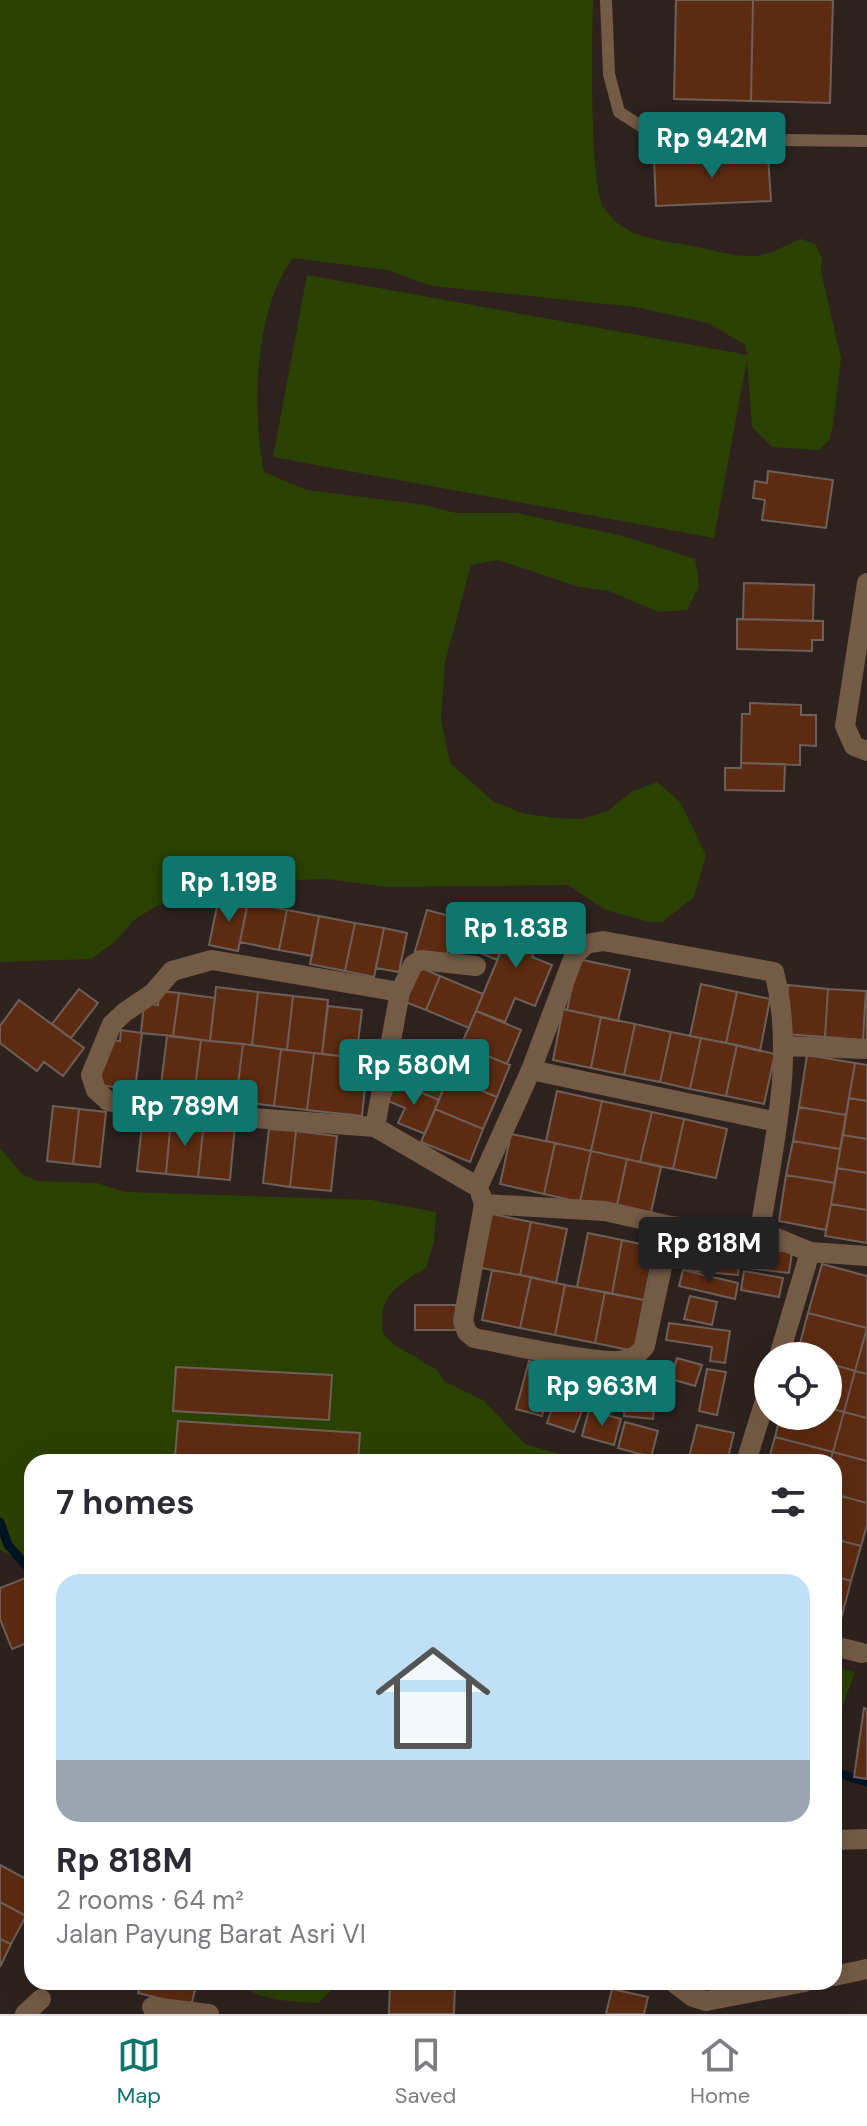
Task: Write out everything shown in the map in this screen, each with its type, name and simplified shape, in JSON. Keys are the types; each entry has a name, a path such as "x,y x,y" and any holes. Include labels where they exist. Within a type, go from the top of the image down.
{"street":[{"path":"867,583 845,726 854,746 867,751"},
{"path":"671,1226 645,1346 637,1355 623,1362 534,1350 474,1338 467,1332 463,1321 481,1196 574,956 586,944 603,941 774,972 783,1046 777,1122 760,1231"},
{"path":"400,992 212,960 190,963 172,971 153,993 112,1024 91,1075 96,1090 108,1101 148,1110 375,1127 481,1196 605,1211 671,1226 760,1231 810,1252 867,1256"},
{"path":"375,1127 400,992 413,965 421,960 476,966"},
{"path":"783,1046 867,1049"},
{"path":"531,1070 777,1122"},
{"path":"783,1342 810,1252"},
{"path":"748,1454 756,1430"},
{"path":"842,1647 865,1648"},
{"path":"842,1840 867,1839"},
{"path":"842,1974 867,1969"},
{"path":"684,1990 706,2001 763,1990"},
{"path":"25,2014 41,1999"},
{"path":"152,2007 209,2014"}],"lane":[{"path":"606,0 609,74 619,112 647,130 698,139 867,141"}],"green space":[{"path":"0,0 593,0 592,108 596,171 599,194 604,208 613,219 624,228 648,238 740,256 762,255 802,239 816,245 822,258 821,272 841,358 829,440 819,450 772,447 752,427 747,359 714,538 273,457 307,275 748,355 744,344 708,323 635,307 432,286 387,270 293,258 270,304 259,361 258,420 264,472 306,490 425,505 456,513 516,513 623,536 695,559 699,586 687,610 659,612 609,591 579,587 498,560 471,565 445,662 441,720 450,763 494,802 522,813 581,819 608,811 631,792 657,782 680,802 706,855 694,897 662,922 648,922 604,909 568,885 387,887 327,879 295,880 158,905 134,920 115,942 91,959 0,962"},
{"path":"0,1148 23,1175 37,1181 97,1183 125,1192 371,1200 436,1212 434,1241 426,1268 398,1286 386,1300 383,1333 393,1344 437,1370 445,1382 483,1400 525,1444 560,1454 24,1454 24,1562 0,1550"},
{"path":"842,1669 855,1672 842,1708"},
{"path":"248,1990 331,1990 319,2003 286,2001"}],"building":[{"path":"676,0 753,0 751,101 674,99"},
{"path":"753,0 833,0 830,103 751,101"},
{"path":"768,155 771,201 656,206 654,159"},
{"path":"768,471 833,480 826,528 762,520 765,500 753,498 755,481 767,483"},
{"path":"744,583 814,585 813,621 743,619"},
{"path":"737,619 823,621 823,640 812,640 812,651 737,649"},
{"path":"750,703 801,705 801,715 816,715 816,746 800,745 800,765 741,763 742,714 750,714"},
{"path":"741,763 785,764 784,791 725,790 725,768 741,768"},
{"path":"219,897 248,902 238,951 209,945"},
{"path":"248,902 287,910 279,950 240,942"},
{"path":"287,910 319,916 312,956 279,950"},
{"path":"427,910 457,918 445,960 415,951"},
{"path":"479,910 512,923 497,960 463,946"},
{"path":"518,911 547,922 532,957 552,965 535,1006 515,998 505,1022 476,1011"},
{"path":"319,916 355,923 345,971 310,964"},
{"path":"355,923 384,928 374,977 345,971"},
{"path":"384,928 407,933 399,972 376,968"},
{"path":"578,959 630,970 618,1021 567,1010"},
{"path":"419,967 440,976 426,1010 405,1002"},
{"path":"440,976 483,994 469,1028 426,1010"},
{"path":"701,984 737,992 726,1043 690,1036"},
{"path":"788,985 828,989 825,1037 784,1034"},
{"path":"216,987 258,992 252,1045 210,1041"},
{"path":"79,989 98,1003 71,1038 52,1024"},
{"path":"828,989 866,991 863,1040 825,1037"},
{"path":"159,991 179,993 173,1036 141,1033 144,1003 158,1005"},
{"path":"867,991 867,1041 863,1040"},
{"path":"258,992 293,996 287,1050 252,1045"},
{"path":"737,992 770,999 760,1051 726,1043"},
{"path":"179,993 215,998 210,1041 173,1036"},
{"path":"293,996 328,1000 322,1054 287,1050"},
{"path":"19,1000 84,1048 63,1076 44,1062 37,1071 0,1043 0,1026"},
{"path":"328,1006 362,1010 356,1058 322,1054"},
{"path":"563,1009 601,1017 591,1068 553,1060"},
{"path":"476,1011 521,1030 507,1064 461,1045"},
{"path":"601,1017 635,1024 624,1075 591,1068"},
{"path":"635,1024 671,1032 660,1082 624,1075"},
{"path":"121,1030 142,1033 135,1090 99,1085 102,1060 110,1040 120,1041"},
{"path":"671,1032 701,1038 690,1089 660,1082"},
{"path":"167,1036 201,1040 194,1096 160,1093"},
{"path":"701,1038 737,1045 726,1096 690,1089"},
{"path":"201,1040 243,1044 236,1101 194,1096"},
{"path":"243,1044 281,1049 274,1106 236,1101"},
{"path":"461,1045 510,1065 497,1097 448,1077"},
{"path":"737,1045 775,1054 764,1104 726,1096"},
{"path":"281,1049 314,1053 307,1110 274,1106"},
{"path":"408,1052 452,1070 439,1100 396,1082"},
{"path":"314,1053 368,1059 362,1116 307,1110"},
{"path":"807,1055 855,1063 846,1115 799,1107"},
{"path":"855,1063 867,1065 867,1101 849,1098"},
{"path":"448,1077 497,1097 483,1129 435,1109"},
{"path":"396,1082 439,1100 425,1134 398,1123 405,1108 388,1101"},
{"path":"557,1091 602,1101 591,1151 546,1141"},
{"path":"849,1098 867,1101 867,1139 843,1135"},
{"path":"602,1101 652,1112 640,1162 591,1151"},
{"path":"53,1106 79,1109 73,1164 47,1161"},
{"path":"799,1107 846,1115 840,1149 793,1141"},
{"path":"79,1109 106,1112 100,1167 73,1164"},
{"path":"435,1109 483,1129 470,1162 421,1142"},
{"path":"652,1112 684,1119 673,1169 640,1162"},
{"path":"143,1115 171,1118 166,1174 137,1171"},
{"path":"171,1118 204,1122 198,1177 166,1174"},
{"path":"684,1119 727,1129 716,1178 673,1169"},
{"path":"204,1122 235,1125 230,1180 198,1177"},
{"path":"269,1129 296,1131 290,1187 263,1183"},
{"path":"296,1131 337,1136 331,1191 290,1187"},
{"path":"511,1134 555,1143 544,1194 500,1184"},
{"path":"843,1135 867,1139 867,1173 837,1168"},
{"path":"793,1141 840,1149 835,1183 786,1175"},
{"path":"555,1143 591,1151 580,1202 544,1194"},
{"path":"591,1151 627,1159 616,1210 580,1202"},
{"path":"627,1159 661,1167 650,1217 616,1210"},
{"path":"837,1168 867,1173 867,1210 831,1204"},
{"path":"786,1175 835,1183 826,1230 779,1221"},
{"path":"831,1204 867,1210 867,1243 825,1236"},
{"path":"492,1214 531,1222 520,1275 481,1268"},
{"path":"531,1222 567,1229 556,1283 520,1275"},
{"path":"588,1233 622,1240 612,1294 577,1287"},
{"path":"622,1240 655,1247 644,1300 612,1294"},
{"path":"687,1246 740,1252 738,1275 684,1270"},
{"path":"749,1247 792,1252 789,1273 746,1268"},
{"path":"822,1264 867,1276 867,1328 808,1313"},
{"path":"492,1270 531,1277 520,1328 482,1320"},
{"path":"683,1270 738,1283 735,1299 679,1286"},
{"path":"744,1271 783,1278 779,1297 741,1290"},
{"path":"531,1277 565,1285 555,1335 520,1328"},
{"path":"565,1285 605,1292 595,1343 555,1335"},
{"path":"605,1292 644,1300 634,1351 595,1343"},
{"path":"690,1296 717,1302 712,1325 684,1319"},
{"path":"415,1305 456,1305 456,1330 415,1330"},
{"path":"808,1313 867,1328 855,1371 842,1367 842,1342 800,1342"},
{"path":"669,1323 730,1331 725,1363 710,1361 712,1347 666,1340"},
{"path":"867,1328 867,1374 855,1371"},
{"path":"677,1358 702,1365 695,1386 671,1379"},
{"path":"529,1361 555,1368 542,1416 516,1409"},
{"path":"176,1367 332,1375 329,1420 173,1411"},
{"path":"581,1367 598,1367 574,1432 547,1423 561,1383 574,1387"},
{"path":"842,1367 855,1371 842,1412"},
{"path":"707,1369 726,1372 717,1415 699,1411"},
{"path":"600,1371 624,1374 620,1407 596,1403"},
{"path":"855,1371 867,1374 867,1418 844,1412"},
{"path":"628,1374 650,1376 649,1388 656,1389 653,1419 624,1416"},
{"path":"589,1410 621,1419 614,1445 582,1436"},
{"path":"844,1412 867,1418 867,1461 833,1452 839,1430 842,1430"},
{"path":"178,1421 360,1433 359,1454 175,1454"},
{"path":"625,1422 658,1431 652,1454 618,1448"},
{"path":"697,1425 734,1433 729,1454 690,1454"},
{"path":"777,1430 839,1430 833,1452 775,1437"},
{"path":"775,1437 833,1452 832,1454 770,1454"},
{"path":"842,1454 867,1461 867,1503 842,1496"},
{"path":"842,1496 867,1503 867,1525 861,1546 842,1541"},
{"path":"842,1541 861,1546 851,1581 842,1578"},
{"path":"842,1578 851,1581 842,1616"},
{"path":"24,1579 24,1644 12,1649 0,1619 0,1588"},
{"path":"864,1708 867,1709 867,1779 854,1777"},
{"path":"0,1865 24,1878 24,1915 0,1902"},
{"path":"0,1902 24,1915 24,1920 11,1944 0,1939"},
{"path":"0,1939 11,1944 0,1967"},
{"path":"139,1990 195,1990 191,2006 138,1993"},
{"path":"390,1990 455,1990 454,2014 389,2014"},
{"path":"612,1990 648,1997 644,2014 606,2014"}],"waterway":[{"path":"0,1522 8,1545 24,1563"},
{"path":"842,1774 867,1782"}]}
